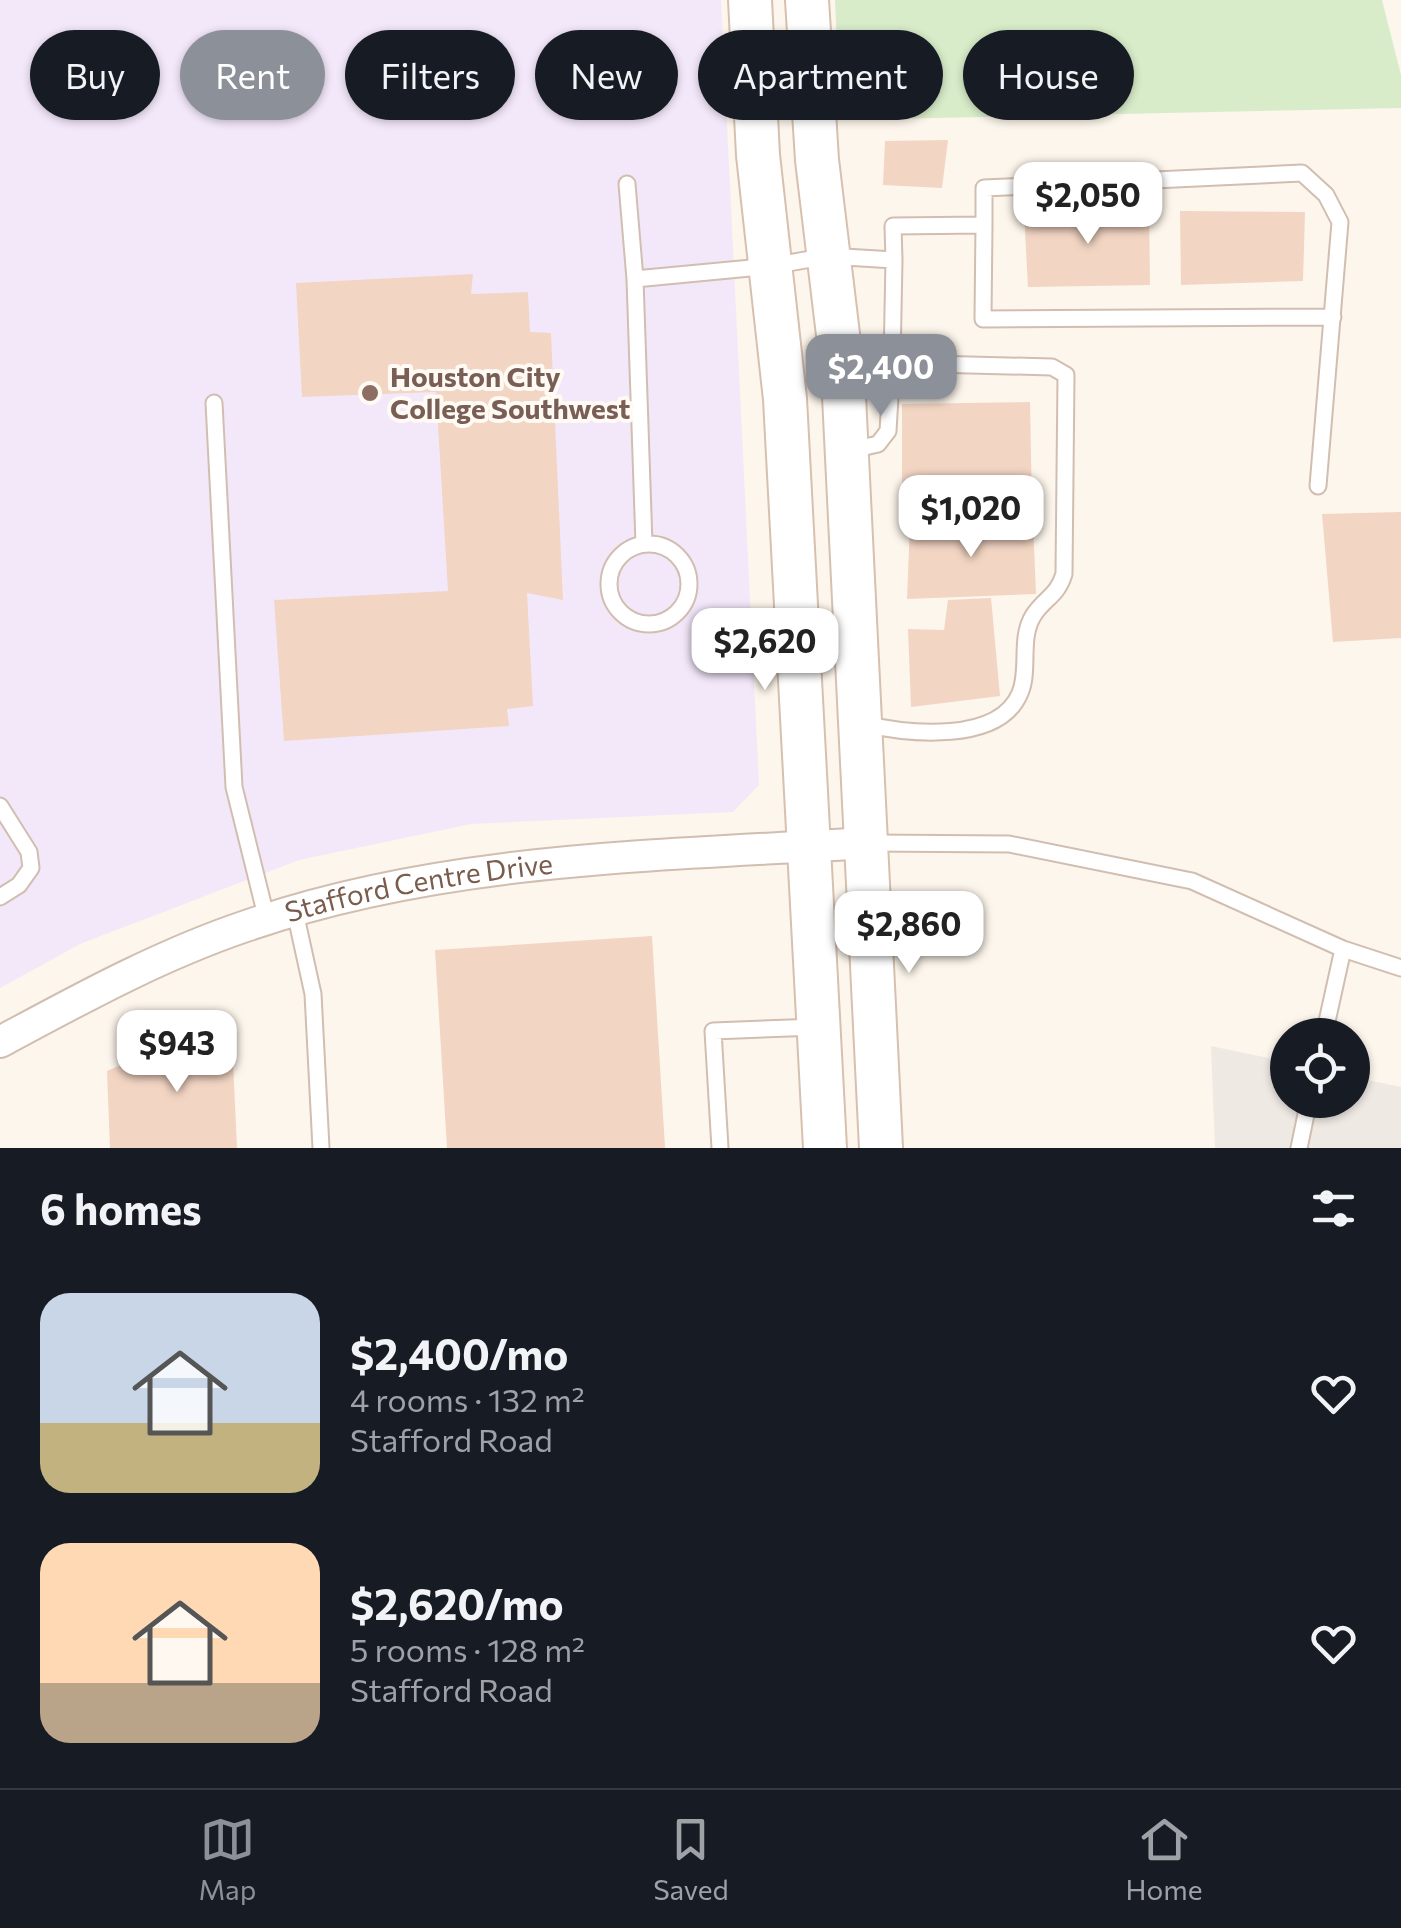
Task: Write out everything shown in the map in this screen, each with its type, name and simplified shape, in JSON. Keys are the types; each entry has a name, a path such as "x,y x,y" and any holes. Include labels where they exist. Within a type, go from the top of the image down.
{"main road":[{"path":"750,0 758,155 784,399 825,1148"},
{"path":"808,0 817,160 843,376 881,1148"}],"street":[{"name":"Stafford Centre Drive","path":"0,1042 111,982 281,916 386,887 529,864 866,843"}],"lane":[{"path":"1318,486 1340,222 1326,195 1302,174 984,188 983,319 1332,317"},
{"path":"627,184 635,279 644,544"},
{"path":"847,451 878,444 888,431 893,226 984,225"},
{"path":"635,279 771,266 828,256 894,260"},
{"path":"860,724 905,734 987,723 1005,715 1021,692 1032,617 1059,591 1064,574 1066,375 1052,367 892,364"},
{"path":"214,403 234,787 313,994 321,1148"},
{"path":"644,544 670,550 680,559 689,584 680,609 670,618 644,624 621,613 613,603 609,578 621,556 644,544"},
{"path":"0,806 28,852 32,868 19,886 0,897"},
{"path":"866,843 1009,844 1192,881 1342,949 1401,968"},
{"path":"1328,1018 1342,949"},
{"path":"720,1148 713,1031 819,1027"},
{"path":"1299,1148 1306,1118"}],"shaded area":[{"name":"Houston City College Southwest","path":"0,0 721,0 722,30 698,30 698,120 727,120 759,785 733,812 471,824 299,860 80,944 0,988"},
{"path":"1211,1046 1270,1058 1270,1118 1370,1118 1370,1081 1401,1087 1401,1148 1215,1148"}],"green space":[{"path":"835,0 1382,0 1401,75 1401,108 1134,114 1134,30 963,30 963,117 943,118 943,30 836,30"}],"building":[{"path":"948,140 942,188 883,185 885,141"},
{"path":"1149,205 1150,285 1028,287 1024,212"},
{"path":"1180,211 1305,212 1303,281 1181,285"},
{"path":"473,274 471,294 528,292 530,332 551,333 563,600 527,593 533,706 507,709 509,726 284,741 274,600 448,591 436,392 302,397 296,283"},
{"path":"1030,402 1032,505 902,503 902,404"},
{"path":"1401,512 1401,638 1333,642 1322,514"},
{"path":"1033,522 1036,594 907,599 910,523"},
{"path":"991,598 1000,696 911,707 908,629 944,630 948,600"},
{"path":"652,936 665,1148 447,1148 435,950"},
{"path":"231,1018 237,1148 110,1148 107,1071"}],"place":[{"name":"Houston City College Southwest","path":"370,393"}]}
